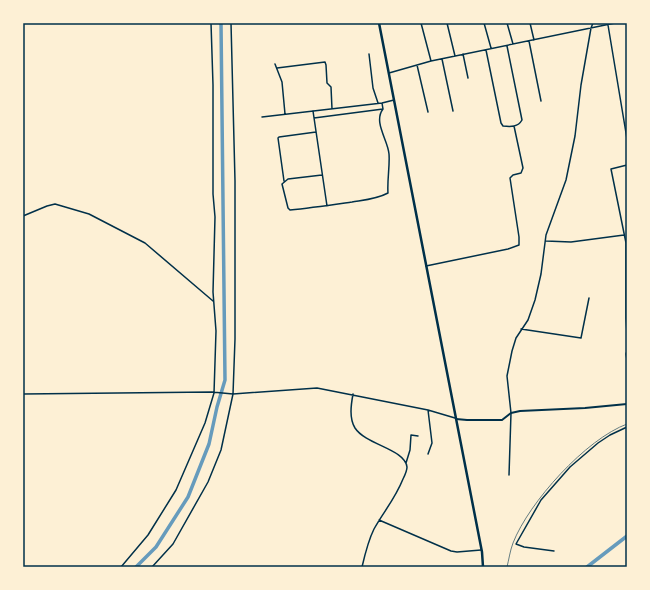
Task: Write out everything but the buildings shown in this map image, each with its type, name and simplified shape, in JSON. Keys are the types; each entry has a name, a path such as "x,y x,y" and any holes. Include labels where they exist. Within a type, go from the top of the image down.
{"main road":[{"path":"379,23 456,419 483,567"},
{"path":"456,419 502,420 511,413 520,411 585,408 627,404"}],"street":[{"path":"121,567 148,535 176,490 205,423 214,393 216,344 214,301 215,217 212,194 212,23"},
{"path":"152,567 173,544 208,482 221,450 233,394 235,339 235,209 231,23"},
{"path":"421,23 431,61"},
{"path":"447,23 455,56"},
{"path":"484,23 491,49"},
{"path":"507,23 513,44"},
{"path":"530,23 534,40"},
{"path":"509,475 511,413 507,376 516,338 528,320 535,300 542,274 546,235 566,180 575,136 581,85 593,23"},
{"path":"389,73 431,61 615,23"},
{"path":"608,25 627,139"},
{"path":"529,41 541,101"},
{"path":"486,50 501,123 503,126 514,126 520,124 522,120 507,46"},
{"path":"369,54 374,88 378,103"},
{"path":"464,54 468,78"},
{"path":"442,59 453,111"},
{"path":"277,68 325,62 327,83 331,87 332,109"},
{"path":"275,64 282,82 285,114"},
{"path":"417,65 428,112"},
{"path":"262,117 382,103 394,100"},
{"path":"316,132 278,138 284,181 282,184 288,208 290,210 327,206 383,195 388,192 389,155 379,117 383,109 382,103"},
{"path":"314,118 383,109"},
{"path":"313,111 327,206"},
{"path":"426,266 508,249 519,245 510,178 513,175 521,173 523,168 514,126"},
{"path":"627,165 611,169 626,243 627,333"},
{"path":"284,181 288,179 322,175"},
{"path":"23,216 55,204 89,214 145,243 214,301"},
{"path":"546,241 571,242 624,235"},
{"path":"521,329 581,338 589,298"},
{"path":"627,351 627,360"},
{"path":"23,394 204,392 233,394 317,388 428,410 456,419"},
{"path":"353,394 351,417 355,427 370,441 400,454 406,463"},
{"path":"428,410 432,443 428,454"},
{"path":"554,551 524,547 516,544 540,500 570,467 598,443 610,435 627,428"},
{"path":"362,567 367,544 379,520 399,489 407,468 406,463 410,450 411,435 418,436"},
{"path":"379,520 451,551 481,550"}],"waterway":[{"path":"136,567 156,547 188,497 209,444 217,407 225,380 221,23"},
{"path":"587,567 627,536"}],"railway":[{"path":"507,567 513,543 532,509 545,491 577,457 594,443 627,424"}]}
